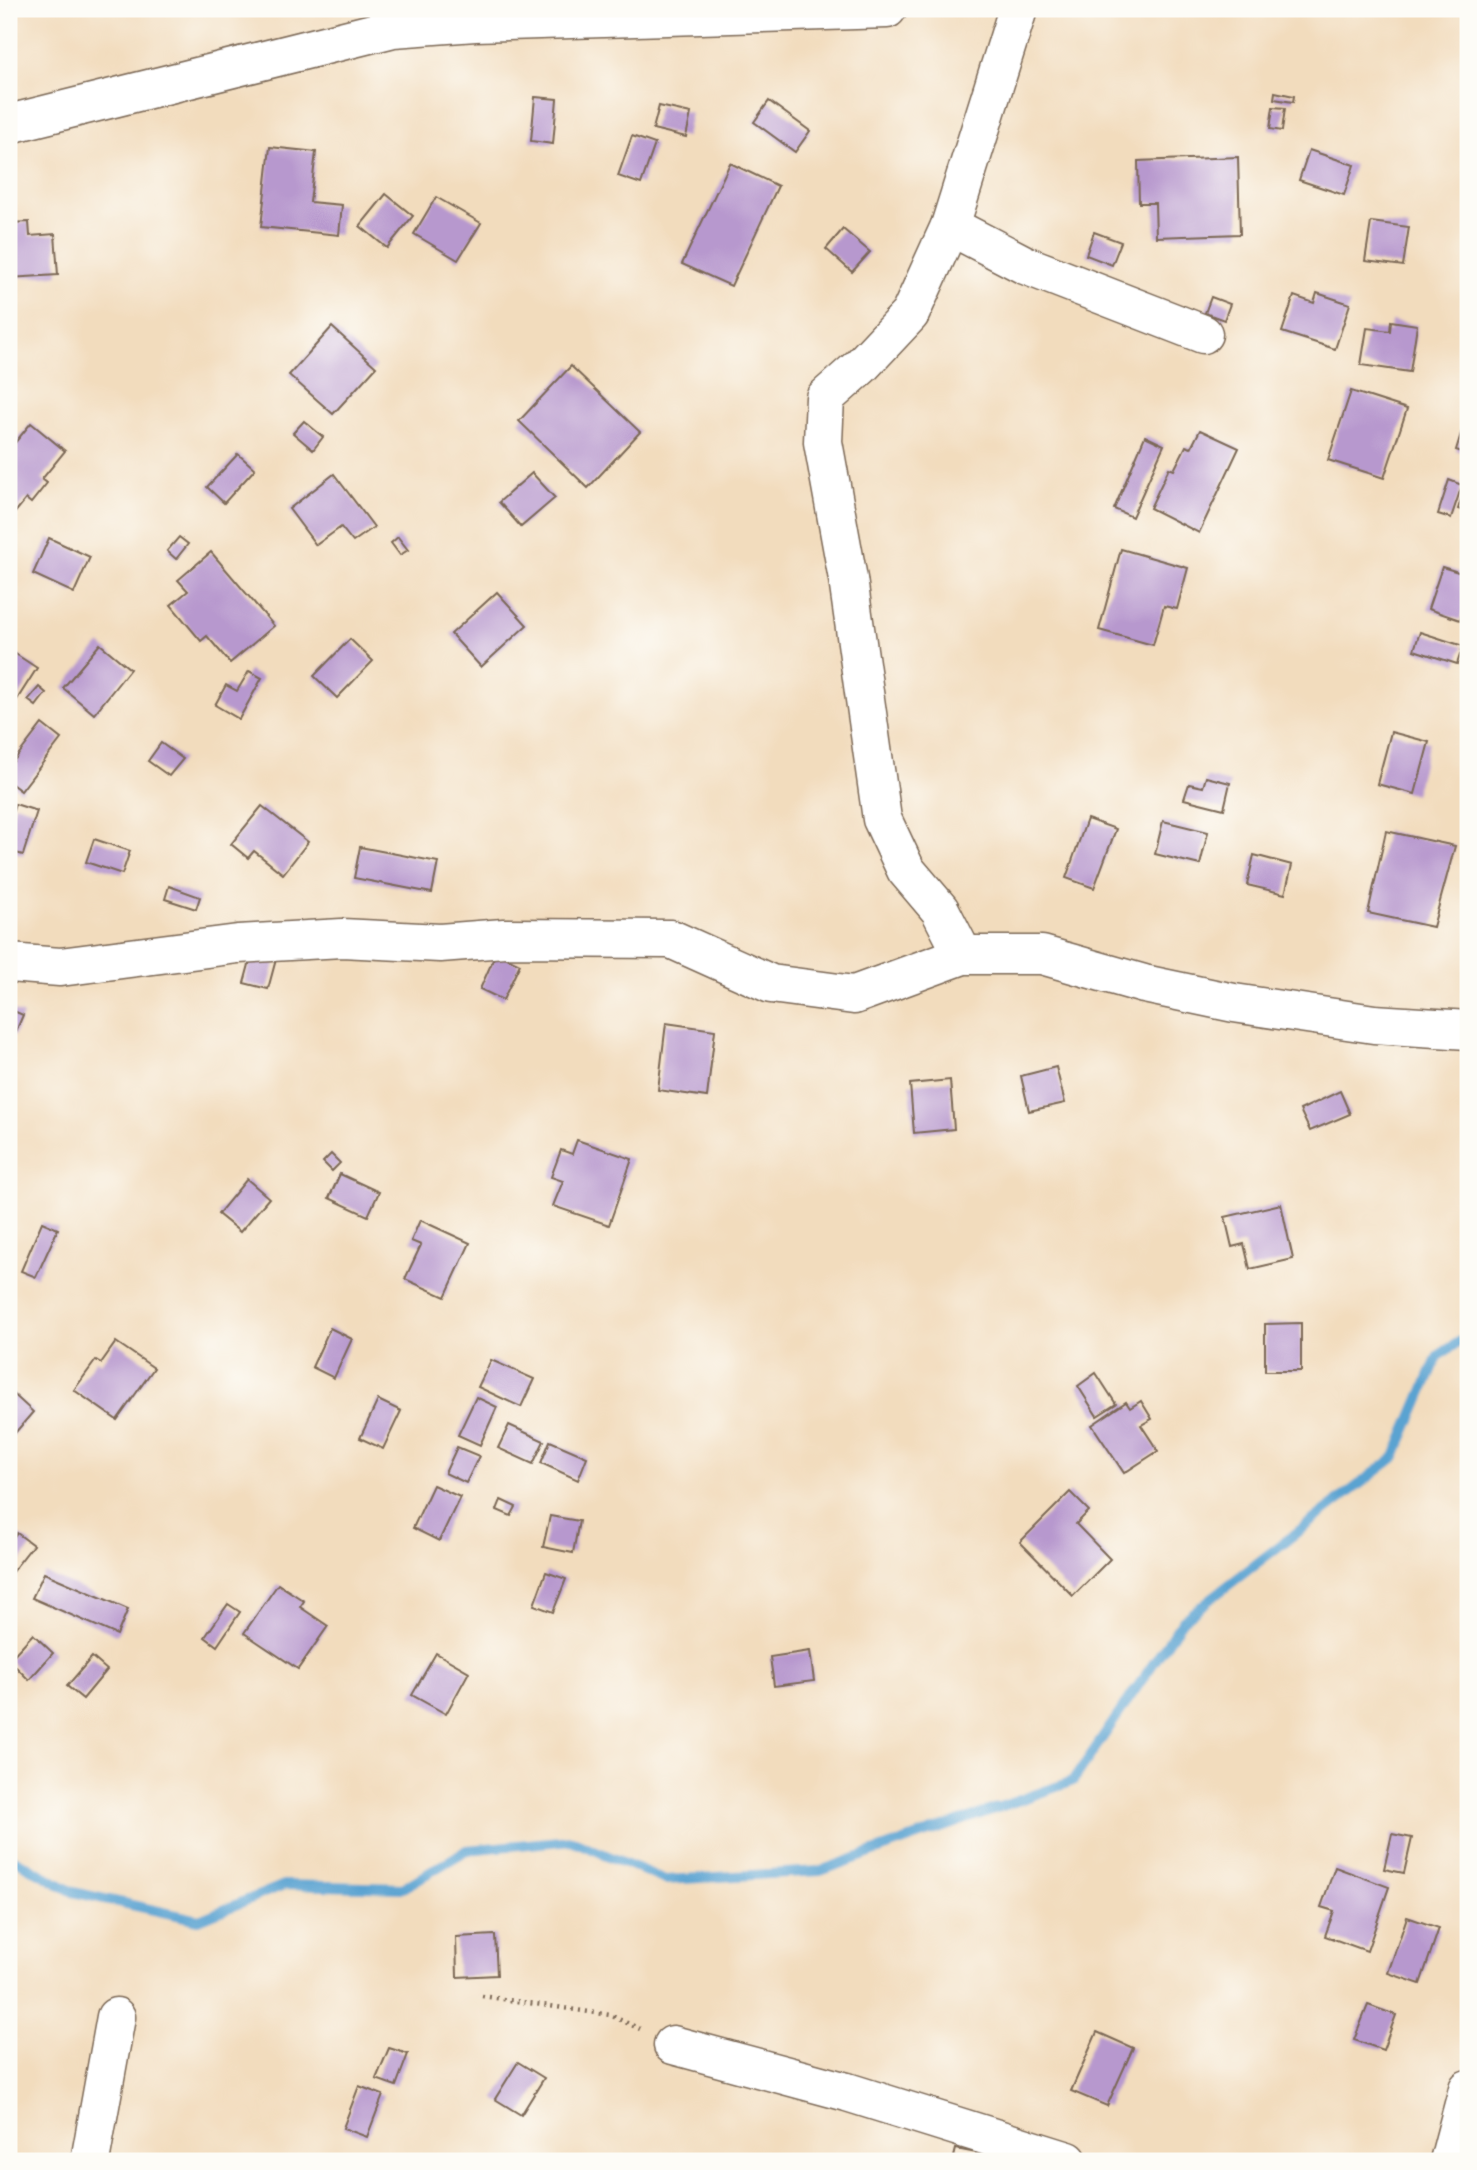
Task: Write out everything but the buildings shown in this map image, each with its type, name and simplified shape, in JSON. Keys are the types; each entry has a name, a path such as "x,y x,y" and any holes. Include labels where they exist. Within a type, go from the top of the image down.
{"street":[{"path":"9,124 395,18 887,9"},
{"path":"963,955 940,910 906,870 882,819 848,579 823,442 825,398 861,366 910,314 950,226 1017,9"},
{"path":"950,226 1025,265 1203,334"},
{"path":"9,963 60,967 238,944 342,938 440,943 504,938 671,939 771,984 854,995 963,955 1042,955 1144,984 1234,1003 1374,1024 1468,1030"},
{"path":"90,2161 116,2017"},
{"path":"673,2045 847,2092 1068,2161"},
{"path":"1449,2161 1468,2089"}],"path":[{"path":"482,1996 610,2015 673,2045"}],"waterway":[{"path":"9,1856 73,1892 199,1920 284,1885 403,1888 467,1850 571,1840 665,1880 820,1871 1073,1781 1183,1620 1395,1457 1438,1356 1468,1336"}]}
